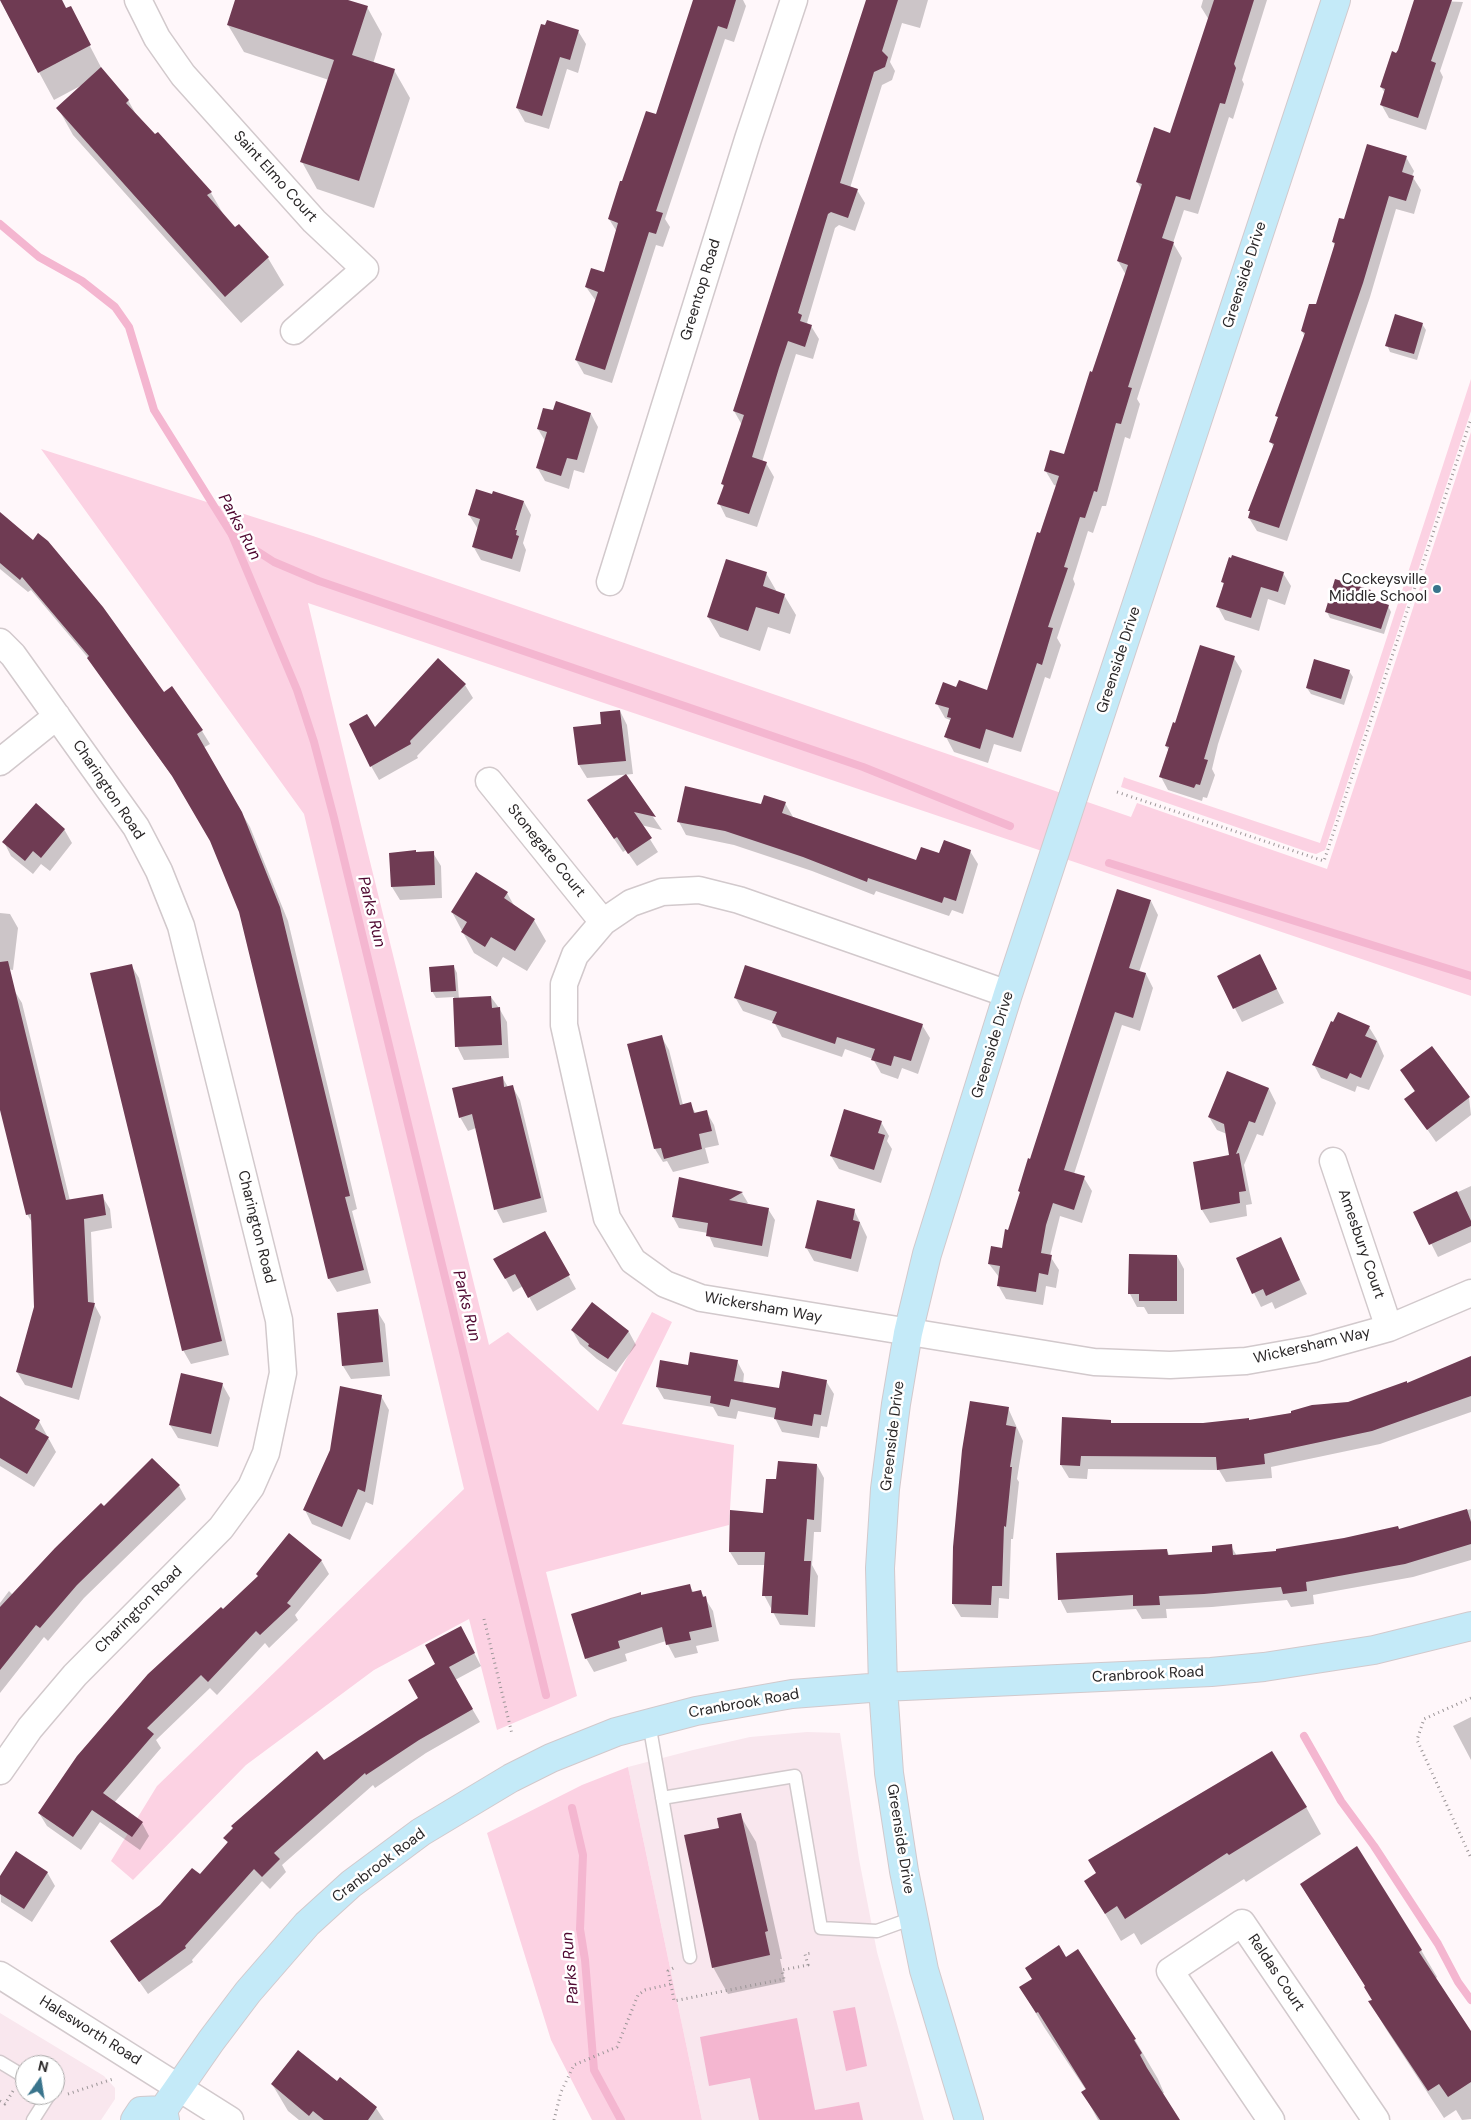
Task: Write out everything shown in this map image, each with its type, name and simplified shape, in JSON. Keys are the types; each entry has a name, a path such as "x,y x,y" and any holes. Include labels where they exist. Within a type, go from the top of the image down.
{"street":[{"name":"Saint Elmo Court","path":"138,0 157,38 183,75 314,222 365,269 294,331"},
{"name":"Greentop Road","path":"610,582 748,139 794,0"},
{"name":"Greenside Drive","path":"969,2120 942,2036 913,1918 889,1772 883,1687 880,1568 885,1499 896,1404 908,1333 927,1254 1008,994 1336,0"},
{"name":"Charington Road","path":"0,642 13,655 136,828 159,871 181,926 279,1320 283,1373 266,1453 251,1487 221,1528 75,1675 30,1728 0,1771"},
{"path":"0,762 56,716"},
{"name":"Stonegate Court","path":"488,781 603,922"},
{"name":"Wickersham Way","path":"1008,994 739,900 699,890 662,892 631,903 603,922 575,955 564,984 564,1025 606,1218 633,1261 665,1284 701,1298 1094,1362 1170,1365 1246,1361 1314,1349 1390,1328 1471,1293"},
{"name":"Amesbury Court","path":"1333,1161 1390,1328"},
{"name":"Cranbrook Road","path":"135,2120 141,2112 164,2115 179,2087 211,2041 280,1954 326,1906 386,1856 464,1806 511,1778 584,1744 649,1722 748,1700 792,1694 883,1687 1211,1672 1264,1667 1374,1650 1471,1626"},
{"name":"Reldas Court","path":"1271,2120 1170,1971 1242,1923 1376,2120"},
{"name":"Halesworth Road","path":"0,1975 230,2120"}],"lane":[{"path":"649,1722 690,1957"},
{"path":"662,1798 795,1776 821,1928 877,1931 913,1918"},
{"path":"0,2062 15,2071"},
{"path":"33,2120 43,2105"}],"path":[{"path":"1117,792 1324,861 1471,419"},
{"path":"484,1619 512,1734"},
{"path":"1471,1698 1424,1719 1417,1740 1471,1858"},
{"path":"690,1957 668,1972 674,2001 784,1979 782,1970 808,1965 805,1954 812,1953"},
{"path":"554,2120 561,2092 574,2065 617,2047 638,1995 646,1990 671,1984"},
{"path":"65,2094 72,2094 113,2079"}],"shaded area":[{"path":"1471,379 1471,411 1325,850 1316,854 1308,852 1121,787 1124,777 1320,843"},
{"path":"1471,432 1471,996 308,603 489,1345 508,1332 598,1411 652,1312 672,1322 622,1424 734,1445 729,1525 546,1572 577,1696 497,1730 469,1619 374,1670 246,1765 133,1880 111,1861 157,1786 464,1489 304,814 41,449 313,536 1131,817 1137,803 1327,869"},
{"path":"807,1732 840,1733 859,1859 877,1952 924,2120 702,2120 628,1767 750,1737"},
{"path":"628,1767 702,2120 592,2120 551,2040 487,1833 582,1785"},
{"path":"855,2007 867,2066 846,2071 833,2011"},
{"path":"0,2013 104,2076 115,2088 115,2099 101,2120 0,2120"},
{"path":"797,2018 815,2110 859,2102 863,2120 759,2120 750,2078 709,2086 700,2037"}],"building":[{"path":"0,0 62,0 66,8 71,6 91,45 38,73"},
{"path":"235,0 348,0 368,6 352,55 395,69 359,181 300,162 334,60 227,25"},
{"path":"693,0 736,0 727,29 718,26 656,211 663,213 656,234 649,232 605,370 575,360 598,292 585,287 591,268 604,272 618,223 608,219 620,181 622,181 646,111 656,114"},
{"path":"866,0 898,0 882,51 888,57 885,67 874,72 840,183 858,189 848,218 831,212 828,214 798,313 802,315 800,321 812,325 805,347 788,341 779,368 752,457 767,462 749,514 717,504 724,485 721,484 744,415 733,411"},
{"path":"1214,0 1254,0 1234,64 1236,68 1225,104 1220,103 1190,200 1176,196 1162,238 1174,242 1128,387 1132,388 1121,424 1116,423 1097,492 1094,491 1085,518 1080,517 1064,567 1068,568 1048,627 1053,628 1042,665 1037,663 1013,738 986,729 980,749 944,737 951,718 947,717 949,708 935,704 943,682 956,687 959,680 987,690 1037,532 1040,533 1059,476 1044,471 1050,450 1064,454 1090,371 1092,372 1128,265 1117,261 1142,184 1136,182 1154,127 1170,133"},
{"path":"1414,0 1452,0 1431,61 1436,63 1418,118 1380,105 1385,89 1380,87 1392,51 1396,53 1398,50"},
{"path":"547,20 579,30 570,60 560,57 542,116 516,108 541,24 545,25"},
{"path":"101,67 129,100 126,103 155,134 158,132 212,192 207,195 235,227 239,224 269,257 225,297 56,108"},
{"path":"1367,144 1407,156 1402,172 1414,176 1406,201 1389,196 1363,283 1279,528 1248,518 1250,511 1248,511 1274,444 1269,442 1278,417 1275,416 1305,333 1301,331 1309,304 1316,304 1335,243 1332,242 1339,218 1344,219"},
{"path":"1395,314 1423,323 1414,354 1385,346"},
{"path":"556,401 591,413 577,460 567,458 561,476 536,468 547,432 537,429 543,408 553,410"},
{"path":"476,489 492,494 493,491 524,501 515,530 517,530 516,535 519,536 512,559 472,547 480,519 468,515"},
{"path":"0,512 33,540 38,533 48,541 103,607 164,692 172,686 203,730 197,734 242,812 280,907 350,1196 345,1197 364,1270 328,1279 239,912 210,841 172,776 87,658 89,656 22,577 20,580 0,563"},
{"path":"1232,555 1284,572 1278,592 1261,587 1251,618 1216,607 1224,583 1221,582 1229,557 1231,558"},
{"path":"726,559 767,572 763,586 785,594 779,614 756,607 748,631 707,617"},
{"path":"1335,579 1371,590 1369,598 1389,605 1381,629 1325,612"},
{"path":"1200,645 1235,656 1204,759 1208,760 1200,785 1196,784 1194,788 1159,777 1169,747 1165,746 1173,722 1175,723"},
{"path":"438,658 466,684 410,741 411,744 370,767 349,724 367,714 375,727"},
{"path":"1314,659 1350,670 1341,699 1306,688"},
{"path":"620,710 626,761 578,765 573,727 601,724 600,712"},
{"path":"626,774 656,817 634,812 652,838 628,854 617,837 614,839 587,800"},
{"path":"685,786 761,804 764,795 786,802 782,813 916,860 921,847 939,853 944,840 971,850 956,901 944,897 942,903 868,878 867,882 803,857 725,831 677,822"},
{"path":"36,803 65,829 41,858 33,851 25,861 2,842"},
{"path":"416,850 416,852 434,851 435,885 391,887 389,853"},
{"path":"476,872 508,892 504,898 535,919 515,951 491,937 485,947 461,932 467,922 451,912"},
{"path":"1117,889 1151,900 1129,968 1146,973 1133,1018 1115,1012 1064,1170 1085,1176 1074,1210 1053,1203 1046,1225 1041,1253 1052,1255 1048,1275 1039,1273 1036,1292 997,1286 1000,1266 988,1264 991,1246 1002,1248 1005,1229 1008,1230 1028,1158 1030,1159"},
{"path":"1260,954 1277,989 1233,1009 1217,976"},
{"path":"8,961 66,1200 103,1194 106,1215 84,1219 88,1302 95,1303 72,1388 16,1372 34,1307 31,1214 26,1215 0,1110 0,962"},
{"path":"132,964 222,1341 182,1351 90,973"},
{"path":"454,965 456,991 431,992 429,967"},
{"path":"745,965 923,1024 911,1061 894,1056 891,1066 871,1060 875,1049 837,1037 835,1044 772,1023 777,1012 734,998"},
{"path":"491,996 492,1008 500,1007 502,1045 455,1047 453,998"},
{"path":"1338,1012 1370,1026 1365,1036 1377,1041 1361,1078 1350,1073 1347,1079 1312,1065 1331,1021 1333,1022"},
{"path":"662,1035 680,1105 691,1102 694,1113 707,1110 712,1131 699,1134 702,1149 664,1159 661,1148 654,1149 627,1044"},
{"path":"1432,1046 1470,1097 1427,1130 1404,1099 1415,1091 1400,1070"},
{"path":"1227,1071 1269,1088 1255,1123 1249,1121 1236,1154 1239,1153 1246,1191 1239,1192 1240,1203 1201,1210 1193,1162 1229,1155 1224,1124 1208,1117"},
{"path":"503,1076 504,1087 513,1085 541,1198 494,1210 472,1114 459,1118 452,1088"},
{"path":"844,1109 882,1121 878,1133 885,1135 874,1170 830,1156"},
{"path":"679,1177 743,1192 729,1200 769,1208 762,1246 706,1236 708,1223 672,1217"},
{"path":"1457,1191 1471,1221 1471,1226 1429,1245 1413,1212"},
{"path":"817,1200 855,1209 853,1220 860,1222 851,1259 805,1248"},
{"path":"545,1231 570,1275 528,1298 515,1274 505,1279 493,1259"},
{"path":"1281,1237 1300,1280 1266,1296 1263,1289 1252,1294 1236,1258"},
{"path":"1129,1254 1177,1255 1177,1301 1139,1301 1139,1294 1128,1294"},
{"path":"592,1302 629,1331 608,1359 588,1346 589,1344 571,1330"},
{"path":"378,1309 383,1362 342,1366 337,1313"},
{"path":"690,1352 738,1360 734,1381 779,1388 782,1371 827,1380 821,1415 814,1414 812,1426 774,1419 776,1408 731,1399 729,1407 710,1403 711,1396 656,1387 660,1360 688,1365"},
{"path":"1471,1356 1471,1396 1372,1431 1264,1454 1265,1464 1217,1470 1216,1457 1081,1456 1080,1466 1060,1465 1062,1417 1111,1420 1111,1423 1203,1423 1249,1418 1249,1420 1291,1413 1291,1411 1312,1405 1348,1402 1407,1381 1407,1383"},
{"path":"181,1373 223,1383 211,1434 169,1425"},
{"path":"340,1386 382,1395 365,1492 358,1489 342,1527 303,1510 330,1450"},
{"path":"0,1396 40,1420 35,1429 49,1437 27,1474 0,1458"},
{"path":"970,1401 1009,1407 1006,1425 1016,1427 1010,1467 1012,1467 1006,1527 1004,1526 1002,1586 992,1586 991,1605 952,1604 953,1547 962,1450"},
{"path":"152,1458 180,1485 77,1585 40,1628 36,1625 0,1670 0,1607 55,1548 101,1503 104,1506"},
{"path":"778,1461 817,1464 814,1520 807,1519 804,1561 811,1561 808,1615 771,1613 772,1596 762,1596 765,1552 729,1552 730,1510 763,1513 766,1479 776,1479"},
{"path":"1467,1509 1471,1522 1471,1544 1405,1564 1306,1582 1307,1591 1283,1594 1281,1587 1159,1596 1160,1605 1133,1606 1133,1595 1058,1600 1056,1553 1167,1549 1168,1555 1212,1552 1212,1546 1232,1544 1233,1555 1276,1551 1276,1549 1344,1538 1398,1526 1399,1529"},
{"path":"289,1533 322,1560 287,1603 291,1606 260,1635 256,1631 208,1682 201,1675 147,1728 154,1734 103,1793 143,1822 132,1837 92,1810 73,1837 38,1813 77,1756 148,1674 258,1576 256,1574"},
{"path":"690,1584 692,1592 701,1590 703,1597 706,1596 712,1627 689,1632 691,1640 666,1645 662,1627 618,1641 620,1648 585,1659 571,1614 641,1592 641,1595"},
{"path":"461,1626 475,1653 449,1667 473,1709 419,1740 366,1775 365,1773 274,1853 280,1859 262,1877 254,1869 185,1946 186,1948 139,1982 110,1941 160,1905 192,1868 200,1874 228,1842 223,1838 233,1828 231,1826 317,1751 324,1760 418,1698 408,1680 435,1664 425,1645"},
{"path":"1272,1751 1307,1807 1229,1855 1227,1853 1125,1919 1117,1906 1105,1914 1084,1881 1096,1873 1088,1860"},
{"path":"741,1813 768,1931 765,1932 770,1955 712,1968 684,1835 719,1828 717,1818"},
{"path":"1357,1846 1422,1950 1419,1952 1471,2031 1471,2082 1448,2097 1439,2084 1428,2091 1368,2001 1372,2000 1365,1986 1300,1884"},
{"path":"16,1851 48,1872 24,1909 0,1894 0,1876"},
{"path":"1059,1945 1066,1957 1078,1949 1136,2039 1134,2040 1142,2053 1140,2055 1147,2068 1180,2120 1100,2120 1081,2092 1086,2089 1038,2012 1036,2013 1019,1987 1032,1979 1025,1968"},
{"path":"298,2050 337,2081 340,2077 377,2107 368,2120 324,2120 313,2111 309,2116 271,2084"}],"waterway":[{"name":"Parks Run","path":"0,224 39,257 82,281 115,307 129,327 154,410 232,535 297,690 314,742 334,818 546,1695"},
{"path":"232,535 274,562 319,581 863,767 1010,826"},
{"path":"1109,863 1471,976"},
{"path":"1304,1736 1341,1801 1374,1846 1438,1944 1458,1982 1471,2000"},
{"name":"Parks Run","path":"572,1808 583,1855 580,1929 585,1960 594,2070 621,2120"}],"place":[{"name":"Cockeysville Middle School","path":"1437,589"}]}
